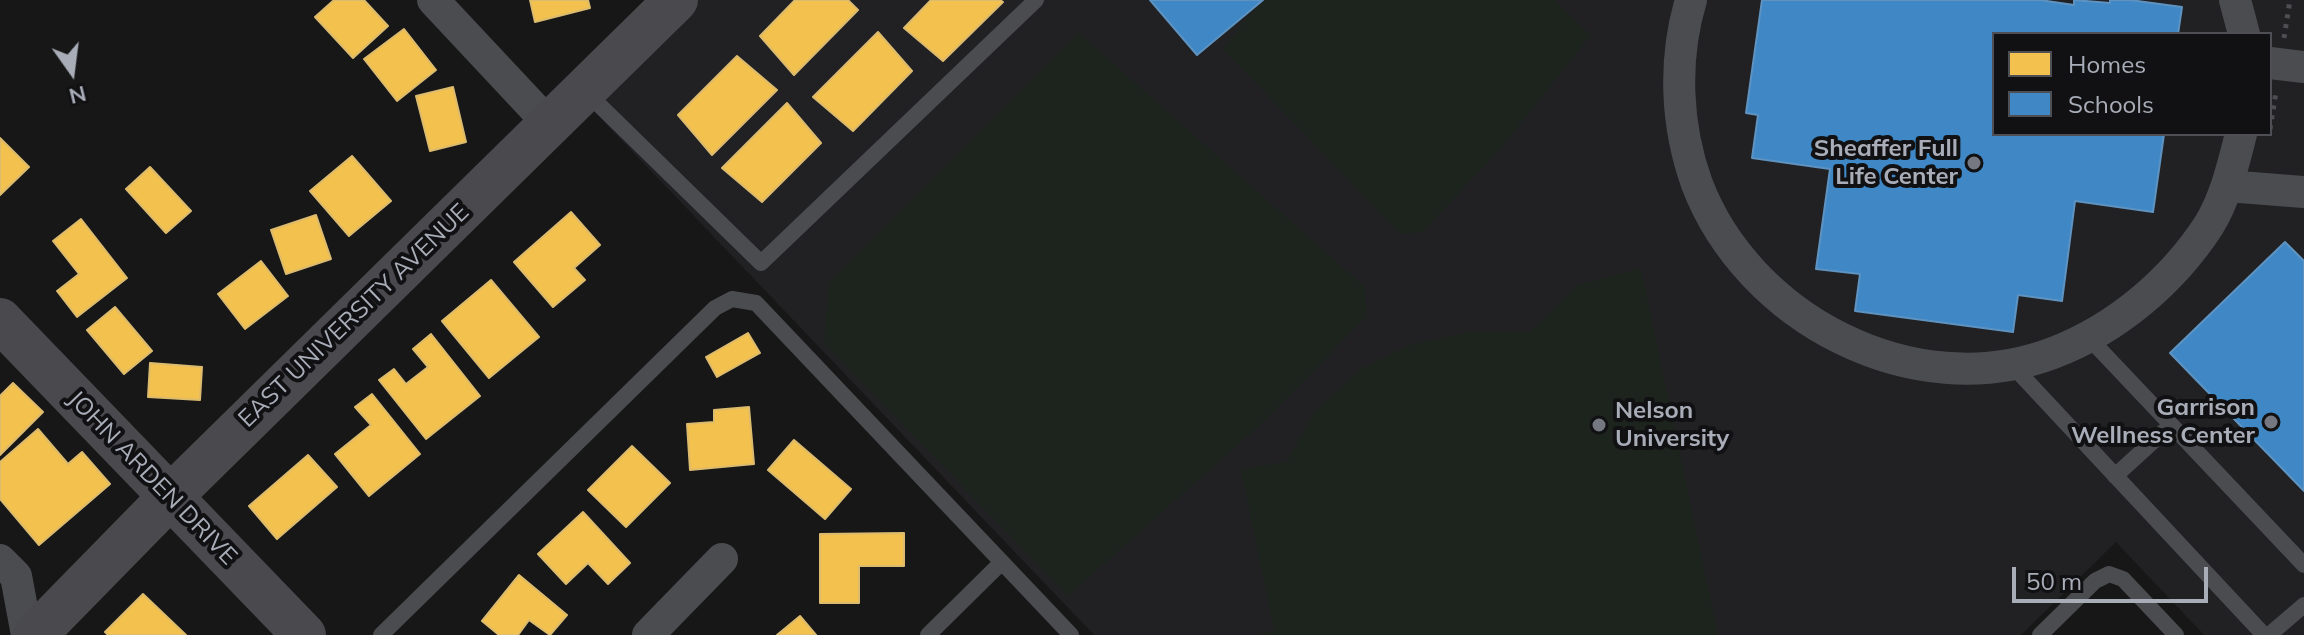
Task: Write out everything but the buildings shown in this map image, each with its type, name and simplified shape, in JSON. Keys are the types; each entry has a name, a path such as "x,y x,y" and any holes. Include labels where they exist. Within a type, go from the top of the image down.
{"street":[{"path":"433,0 550,125"},
{"name":"EAST UNIVERSITY AVENUE","path":"35,635 170,497 676,0"},
{"path":"1691,0 1680,60 1678,100 1687,155 1706,206 1733,253 1763,285 1806,320 1851,345 1899,359 1949,367 2010,363 2050,354 2088,337 2140,302 2175,267 2209,224 2227,186 2240,136"},
{"path":"2235,0 2243,32"},
{"path":"2272,63 2304,67"},
{"path":"2227,186 2304,192"},
{"name":"JOHN ARDEN DRIVE","path":"0,320 304,635"},
{"path":"648,635 722,559"},
{"path":"0,560 16,576 27,635"}],"lane":[{"path":"584,90 761,263 1036,0"},
{"path":"381,635 715,308 732,299 756,303 1071,635"},
{"path":"2088,337 2304,565"},
{"path":"2010,363 2267,635 2304,605"},
{"path":"2115,476 2171,425"},
{"path":"928,635 1002,562"},
{"path":"2040,635 2095,581 2109,574 2123,579 2176,635"}],"shaded area":[{"name":"Nelson University","path":"695,0 2304,0 2304,635 2204,635 2116,542 2021,635 1094,635 589,106"},
{"path":"1265,0 1555,0 1591,35 1501,148 1423,232 1400,234 1223,49 1248,16"},
{"path":"1079,33 1365,287 1366,317 1267,419 1068,596 824,343 829,283"},
{"path":"1641,268 1718,635 1260,635 1274,631 1241,470 1287,461 1315,411 1361,369 1409,345 1469,332 1530,332 1578,285"}],"place":[{"name":"Sheaffer Full Life Center","path":"1974,163"},
{"name":"Garrison Wellness Center","path":"2271,422"},
{"name":"Nelson University","path":"1599,425"}]}
